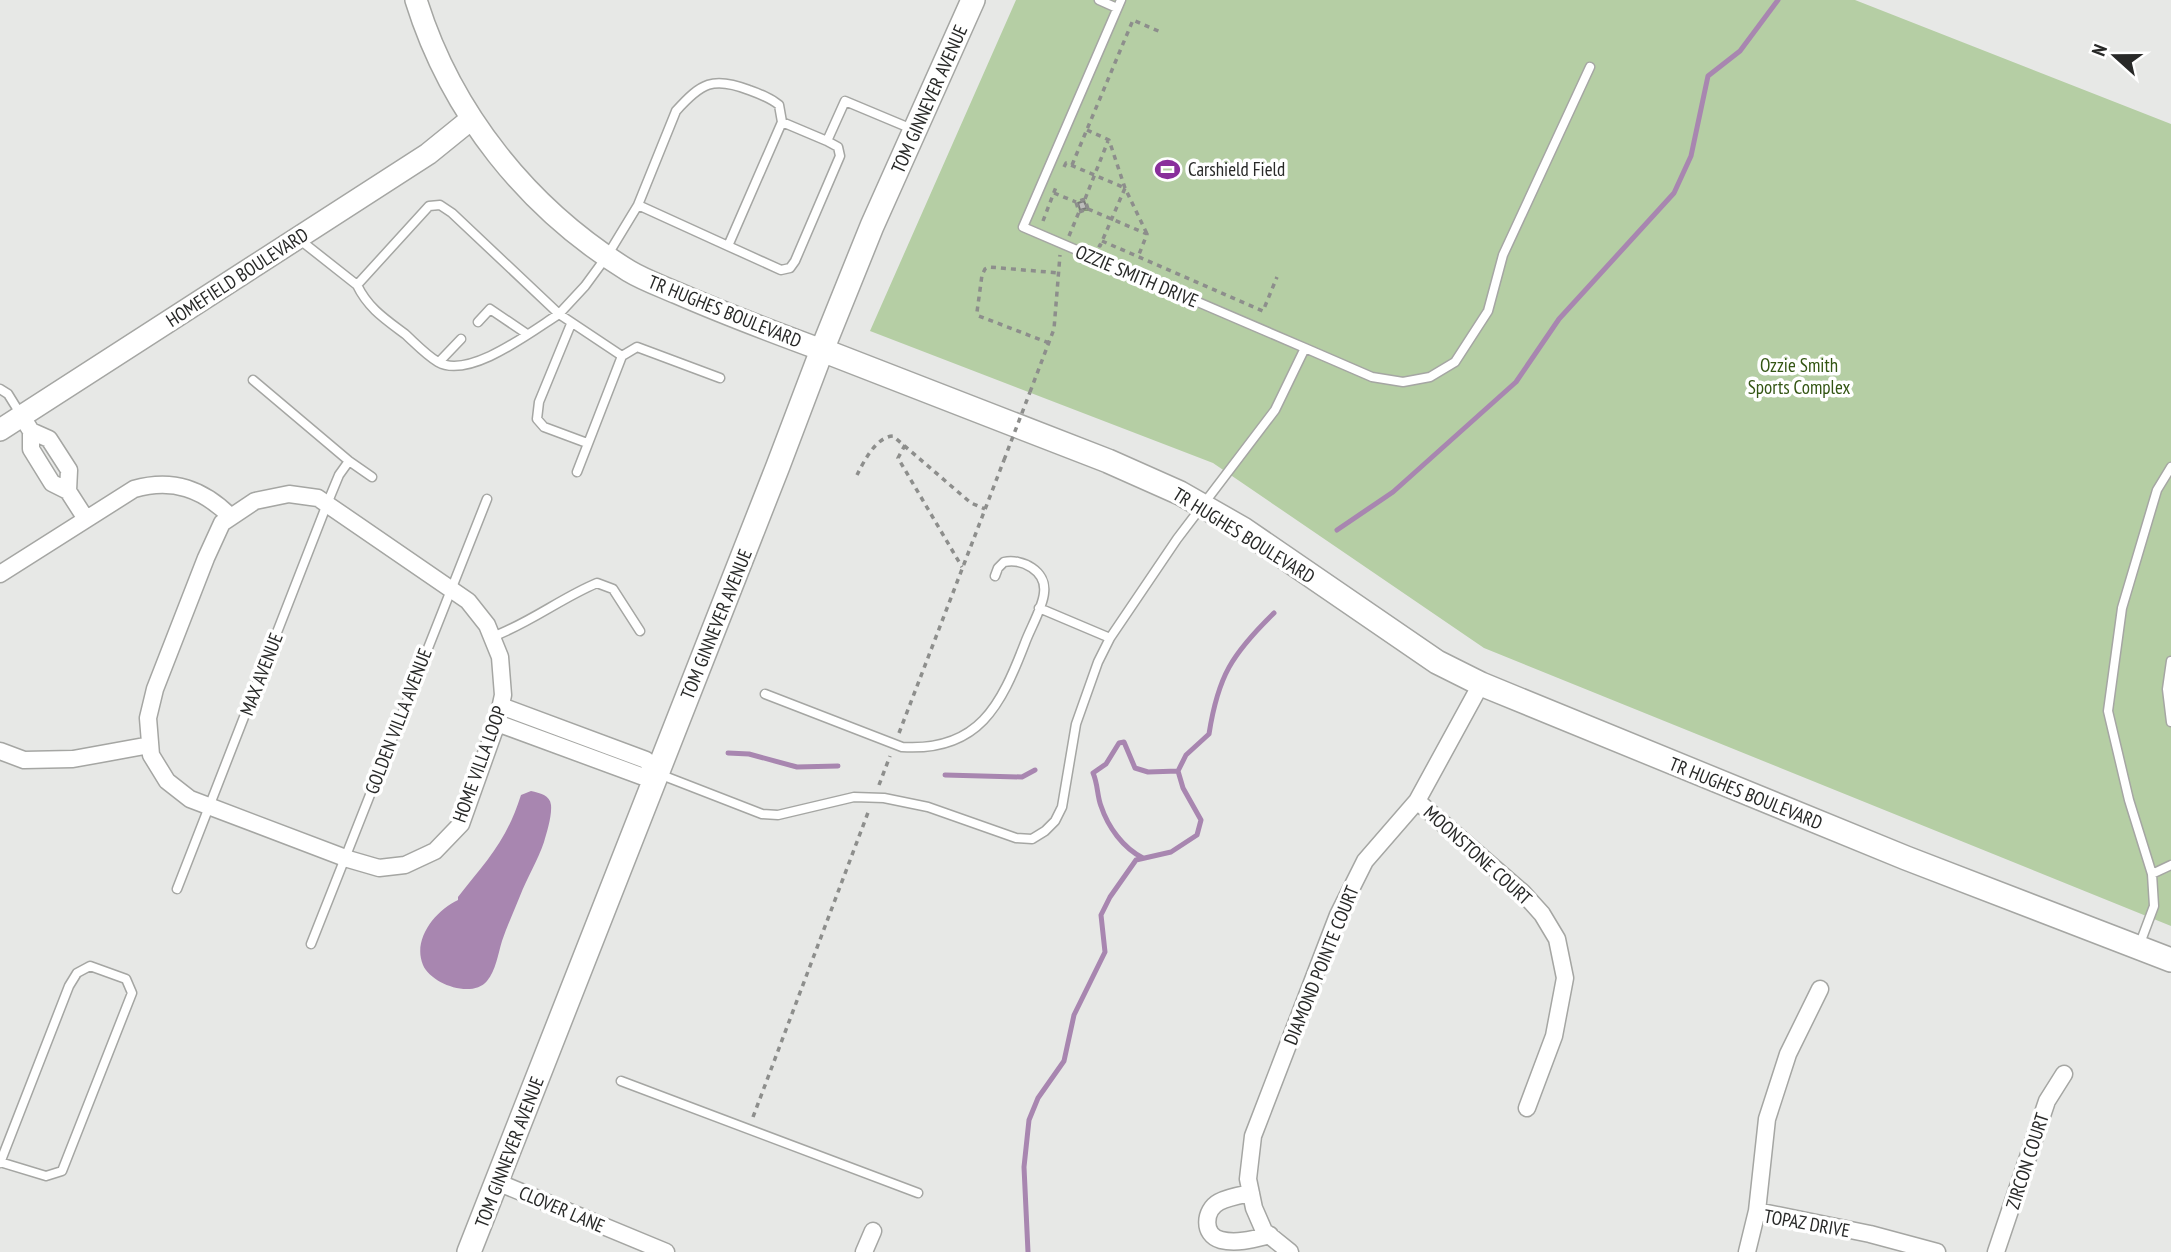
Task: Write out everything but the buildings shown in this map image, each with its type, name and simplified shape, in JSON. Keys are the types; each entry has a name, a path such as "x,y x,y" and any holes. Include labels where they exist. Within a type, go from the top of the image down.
{"main road":[{"name":"TOM GINNEVER AVENUE","path":"469,1252 822,350 872,226 973,0"},
{"name":"TR HUGHES BOULEVARD","path":"822,350 1180,493 1243,529 1437,662 1481,684 1880,847 2171,960"}],"street":[{"name":"TR HUGHES BOULEVARD","path":"416,0 440,66 470,120 530,192 571,231 631,272 691,299 822,350"},
{"name":"HOMEFIELD BOULEVARD","path":"0,430 26,423 298,238 428,154 470,120"},
{"path":"26,423 49,439 69,470 68,491 86,519"},
{"path":"0,574 134,489 154,483 195,491 216,503 231,517"},
{"name":"HOME VILLA LOOP","path":"289,494 318,498 468,601 487,625 500,657 503,695 501,706 461,824 435,851 405,865 379,868 345,858 190,799 167,781 151,755 148,718 155,689 206,558 222,523 231,517 255,501 289,494"},
{"name":"DIAMOND POINTE COURT","path":"1290,1252 1264,1231 1254,1208 1248,1179 1253,1136 1338,915 1365,861 1417,801 1481,684"},
{"path":"497,723 641,776 657,773 646,760 501,706"},
{"path":"0,751 24,760 73,759 150,745"},
{"name":"MOONSTONE COURT","path":"1417,801 1522,892 1542,914 1557,939 1565,978 1554,1036 1527,1108"},
{"path":"1757,1211 1767,1119 1788,1054 1820,989"},
{"name":"ZIRCON COURT","path":"1996,1252 2047,1101 2064,1074"},
{"name":"CLOVER LANE","path":"497,1182 666,1252"},
{"path":"1251,1193 1218,1202 1209,1210 1206,1224 1210,1234 1219,1240 1240,1242 1270,1235"},
{"name":"TOPAZ DRIVE","path":"1747,1252 1757,1211 1870,1234 1937,1252"},
{"path":"864,1252 873,1231"}],"lane":[{"path":"1099,0 1119,4"},
{"name":"OZZIE SMITH DRIVE","path":"1119,4 1023,227 1305,348"},
{"path":"657,773 762,814 778,815 855,797 884,798 928,807 1016,838 1032,839 1055,821 1062,807 1079,715 1098,662 1110,638 1177,539 1275,410 1305,348 1372,377 1403,382 1430,377 1455,362 1488,311 1503,255 1590,67"},
{"path":"298,238 357,285 365,302 439,362 455,367 473,363 559,314 585,286 638,205 676,111 704,86 724,82 773,100 779,105 782,122 728,246"},
{"path":"827,141 845,101 915,130"},
{"path":"638,205 781,270 790,268 796,261 840,156 838,147 782,122"},
{"path":"357,285 429,206 440,205 571,324 622,356"},
{"path":"478,322 490,309 527,334"},
{"path":"571,324 539,402 537,419 544,427 587,443"},
{"path":"439,362 461,339"},
{"path":"577,472 622,356 637,347 720,378"},
{"path":"253,380 349,461 372,477"},
{"path":"0,389 8,394 26,423"},
{"name":"MAX AVENUE","path":"177,888 327,504 339,475 349,461"},
{"path":"2138,948 2154,906 2152,874 2129,800 2108,711 2122,608 2157,490 2171,467"},
{"name":"GOLDEN VILLA AVENUE","path":"311,944 487,499"},
{"path":"765,694 902,747 938,744 962,736 976,728 1002,698 1044,593 1043,583 1031,566 1012,560 1004,562 995,576"},
{"path":"492,637 513,629 597,583 613,589 640,631"},
{"path":"1039,608 1110,638"},
{"path":"2171,661 2167,689 2171,722"},
{"path":"2152,874 2171,865"},
{"path":"90,966 126,979 132,993 62,1171 46,1176 0,1163 69,986 77,973 90,966"},
{"path":"621,1081 918,1193"}],"path":[{"path":"1072,165 1133,20 1163,33"},
{"path":"1087,130 1109,139 1147,234 1138,257"},
{"path":"1088,209 1085,199 1109,139"},
{"path":"1062,173 1066,163 1126,187"},
{"path":"1051,225 1042,221 1058,183"},
{"path":"1090,242 1100,246 1126,187"},
{"path":"1054,193 1076,202 1085,199"},
{"path":"1069,235 1079,212 1076,202"},
{"path":"1079,212 1088,209 1147,234"},
{"path":"1060,229 1069,235 1080,237"},
{"path":"1102,241 1263,311 1277,277"},
{"path":"898,735 1054,329 1060,255"},
{"path":"1049,343 979,316 977,312 982,275 989,267 1059,274"},
{"path":"857,475 865,458 888,436 893,436 971,503 985,509"},
{"path":"905,445 898,458 962,567"},
{"path":"878,787 890,756"},
{"path":"748,1129 870,807"}],"green space":[{"name":"Ozzie Smith Sports Complex","path":"1016,0 1855,0 2171,124 2171,926 1484,648 1213,463 870,331"}],"shaded area":[{"path":"531,791 549,799 549,824 542,849 506,930 493,972 487,981 472,989 452,987 434,978 423,965 420,955 423,936 434,918 458,900 502,838 521,795"}],"waterway":[{"path":"1337,530 1393,492 1516,382 1559,319 1674,193 1691,156 1708,76 1740,51 1778,0"},
{"path":"1028,1252 1024,1167 1029,1120 1038,1098 1064,1061 1074,1015 1105,952 1101,915 1136,860 1171,852 1197,835 1201,820 1183,788 1178,771 1186,755 1209,734 1217,696 1229,667 1247,641 1274,613"},
{"path":"1143,858 1129,849 1112,829 1101,806 1093,773 1106,764 1119,743 1124,742 1135,768 1148,772 1178,771"},
{"path":"728,753 749,754 797,767 838,766"},
{"path":"945,775 1022,777 1035,770"}],"place":[{"name":"Carshield Field","path":"1168,169"}]}
